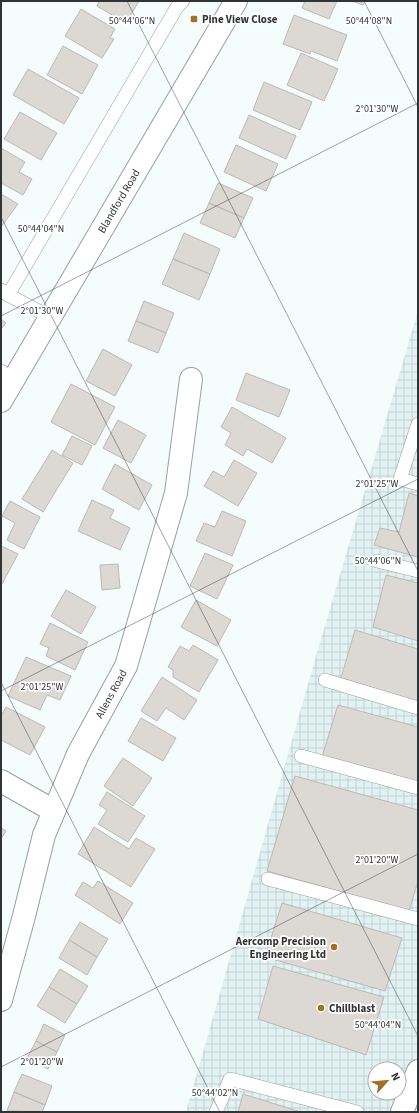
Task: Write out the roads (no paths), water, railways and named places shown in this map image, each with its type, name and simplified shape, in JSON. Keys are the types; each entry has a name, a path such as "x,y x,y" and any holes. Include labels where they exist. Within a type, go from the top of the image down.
{"street":[{"name":"Blandford Road","path":"1,402 8,375 50,317 235,1"},
{"name":"Allens Road","path":"1,1000 44,835 78,754 126,666 176,493 191,379"},
{"path":"1,781 54,811"},
{"path":"404,1111 418,1071"}],"lane":[{"path":"50,317 5,293 177,7 183,1"},
{"path":"418,424 400,479 418,484"},
{"path":"377,561 418,571"},
{"path":"325,680 418,708"},
{"path":"301,756 418,788"},
{"path":"268,879 418,919"},
{"path":"216,1112 230,1079 357,1112"}],"place":[{"name":"Pine View Close","path":"194,19"},
{"name":"Aercomp Precision Engineering Ltd","path":"334,947"},
{"name":"Chillblast","path":"321,1008"}]}
